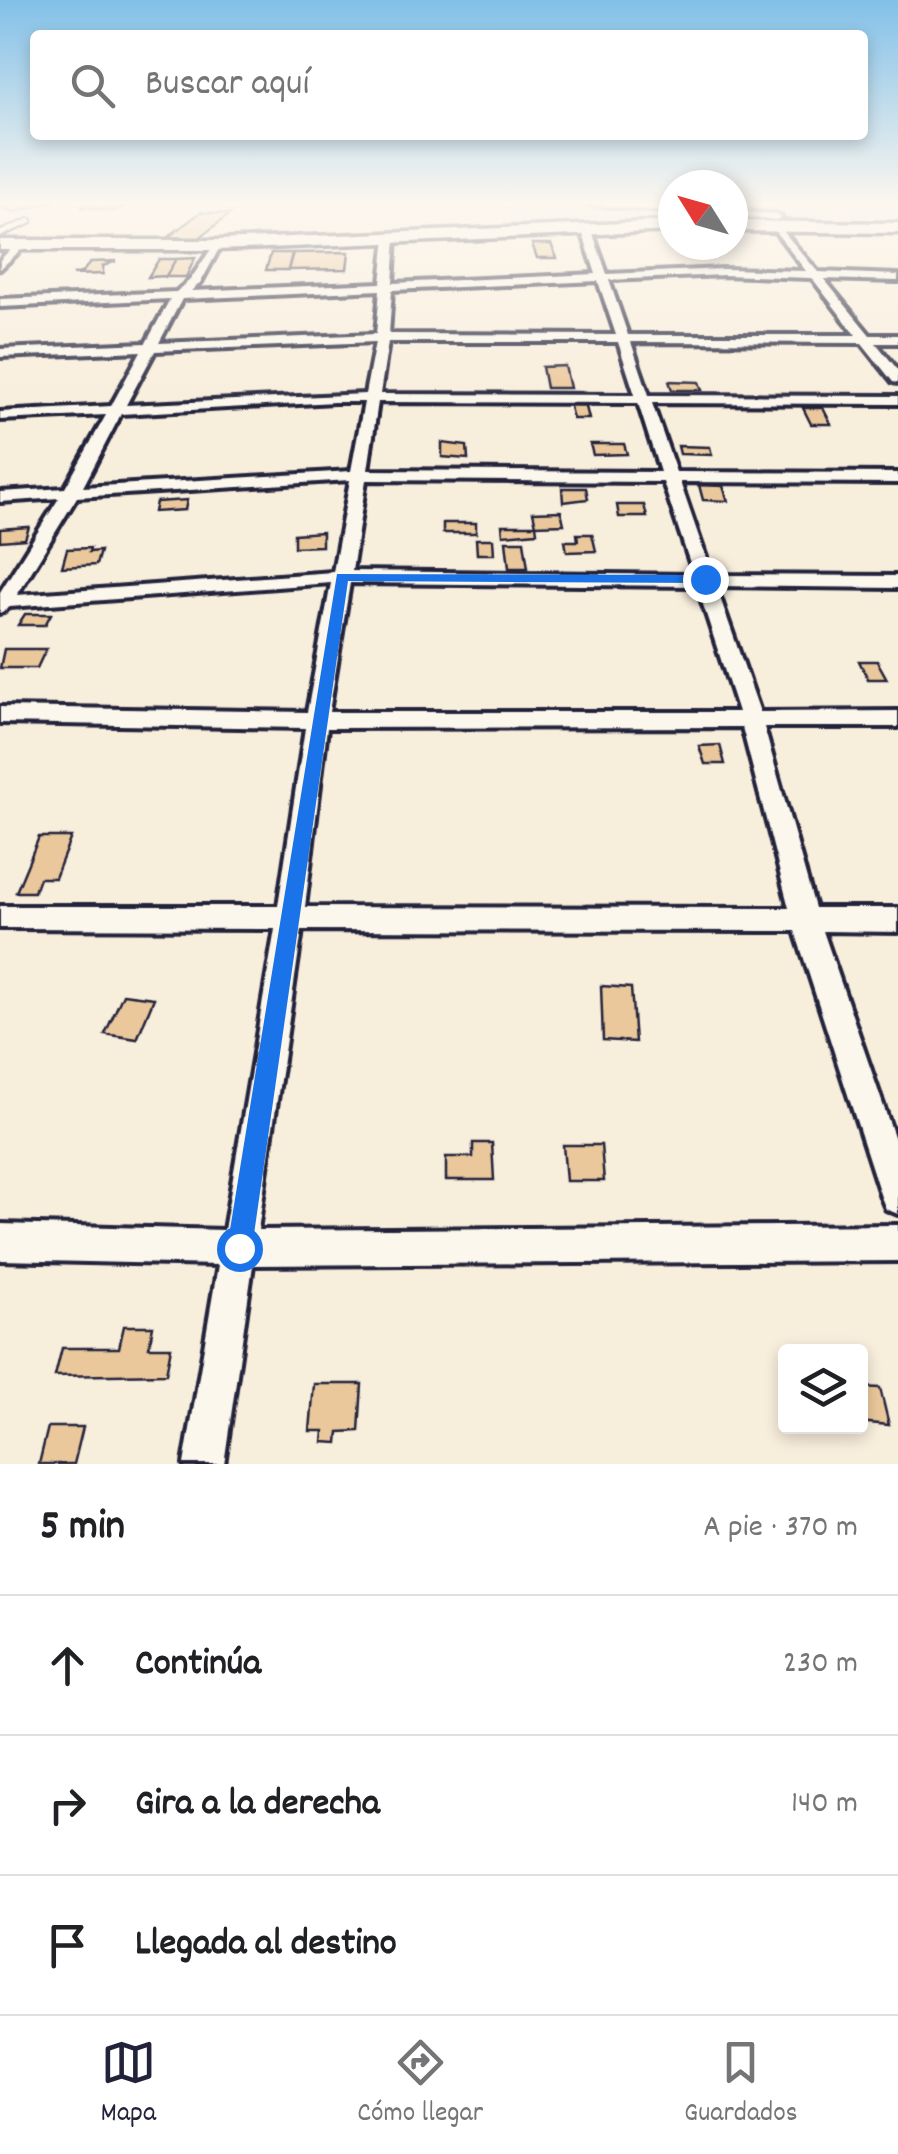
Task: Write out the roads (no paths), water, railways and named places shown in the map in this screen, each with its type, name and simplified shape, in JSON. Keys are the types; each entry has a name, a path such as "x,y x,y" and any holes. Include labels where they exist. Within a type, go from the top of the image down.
{"street":[{"path":"1,604 71,493 178,296 196,282 203,269"},
{"path":"204,1464 290,920 317,720 382,338 389,269"},
{"path":"602,269 752,721 805,919 898,1197"},
{"path":"812,269 898,379"},
{"path":"0,303 723,272 898,278"},
{"path":"0,353 382,338 898,339"},
{"path":"0,416 370,398 898,400"},
{"path":"0,496 360,475 898,478"},
{"path":"1,604 342,577 898,582"},
{"path":"0,715 317,720 898,719"},
{"path":"0,916 898,920"},
{"path":"0,1242 239,1248 898,1243"}]}
